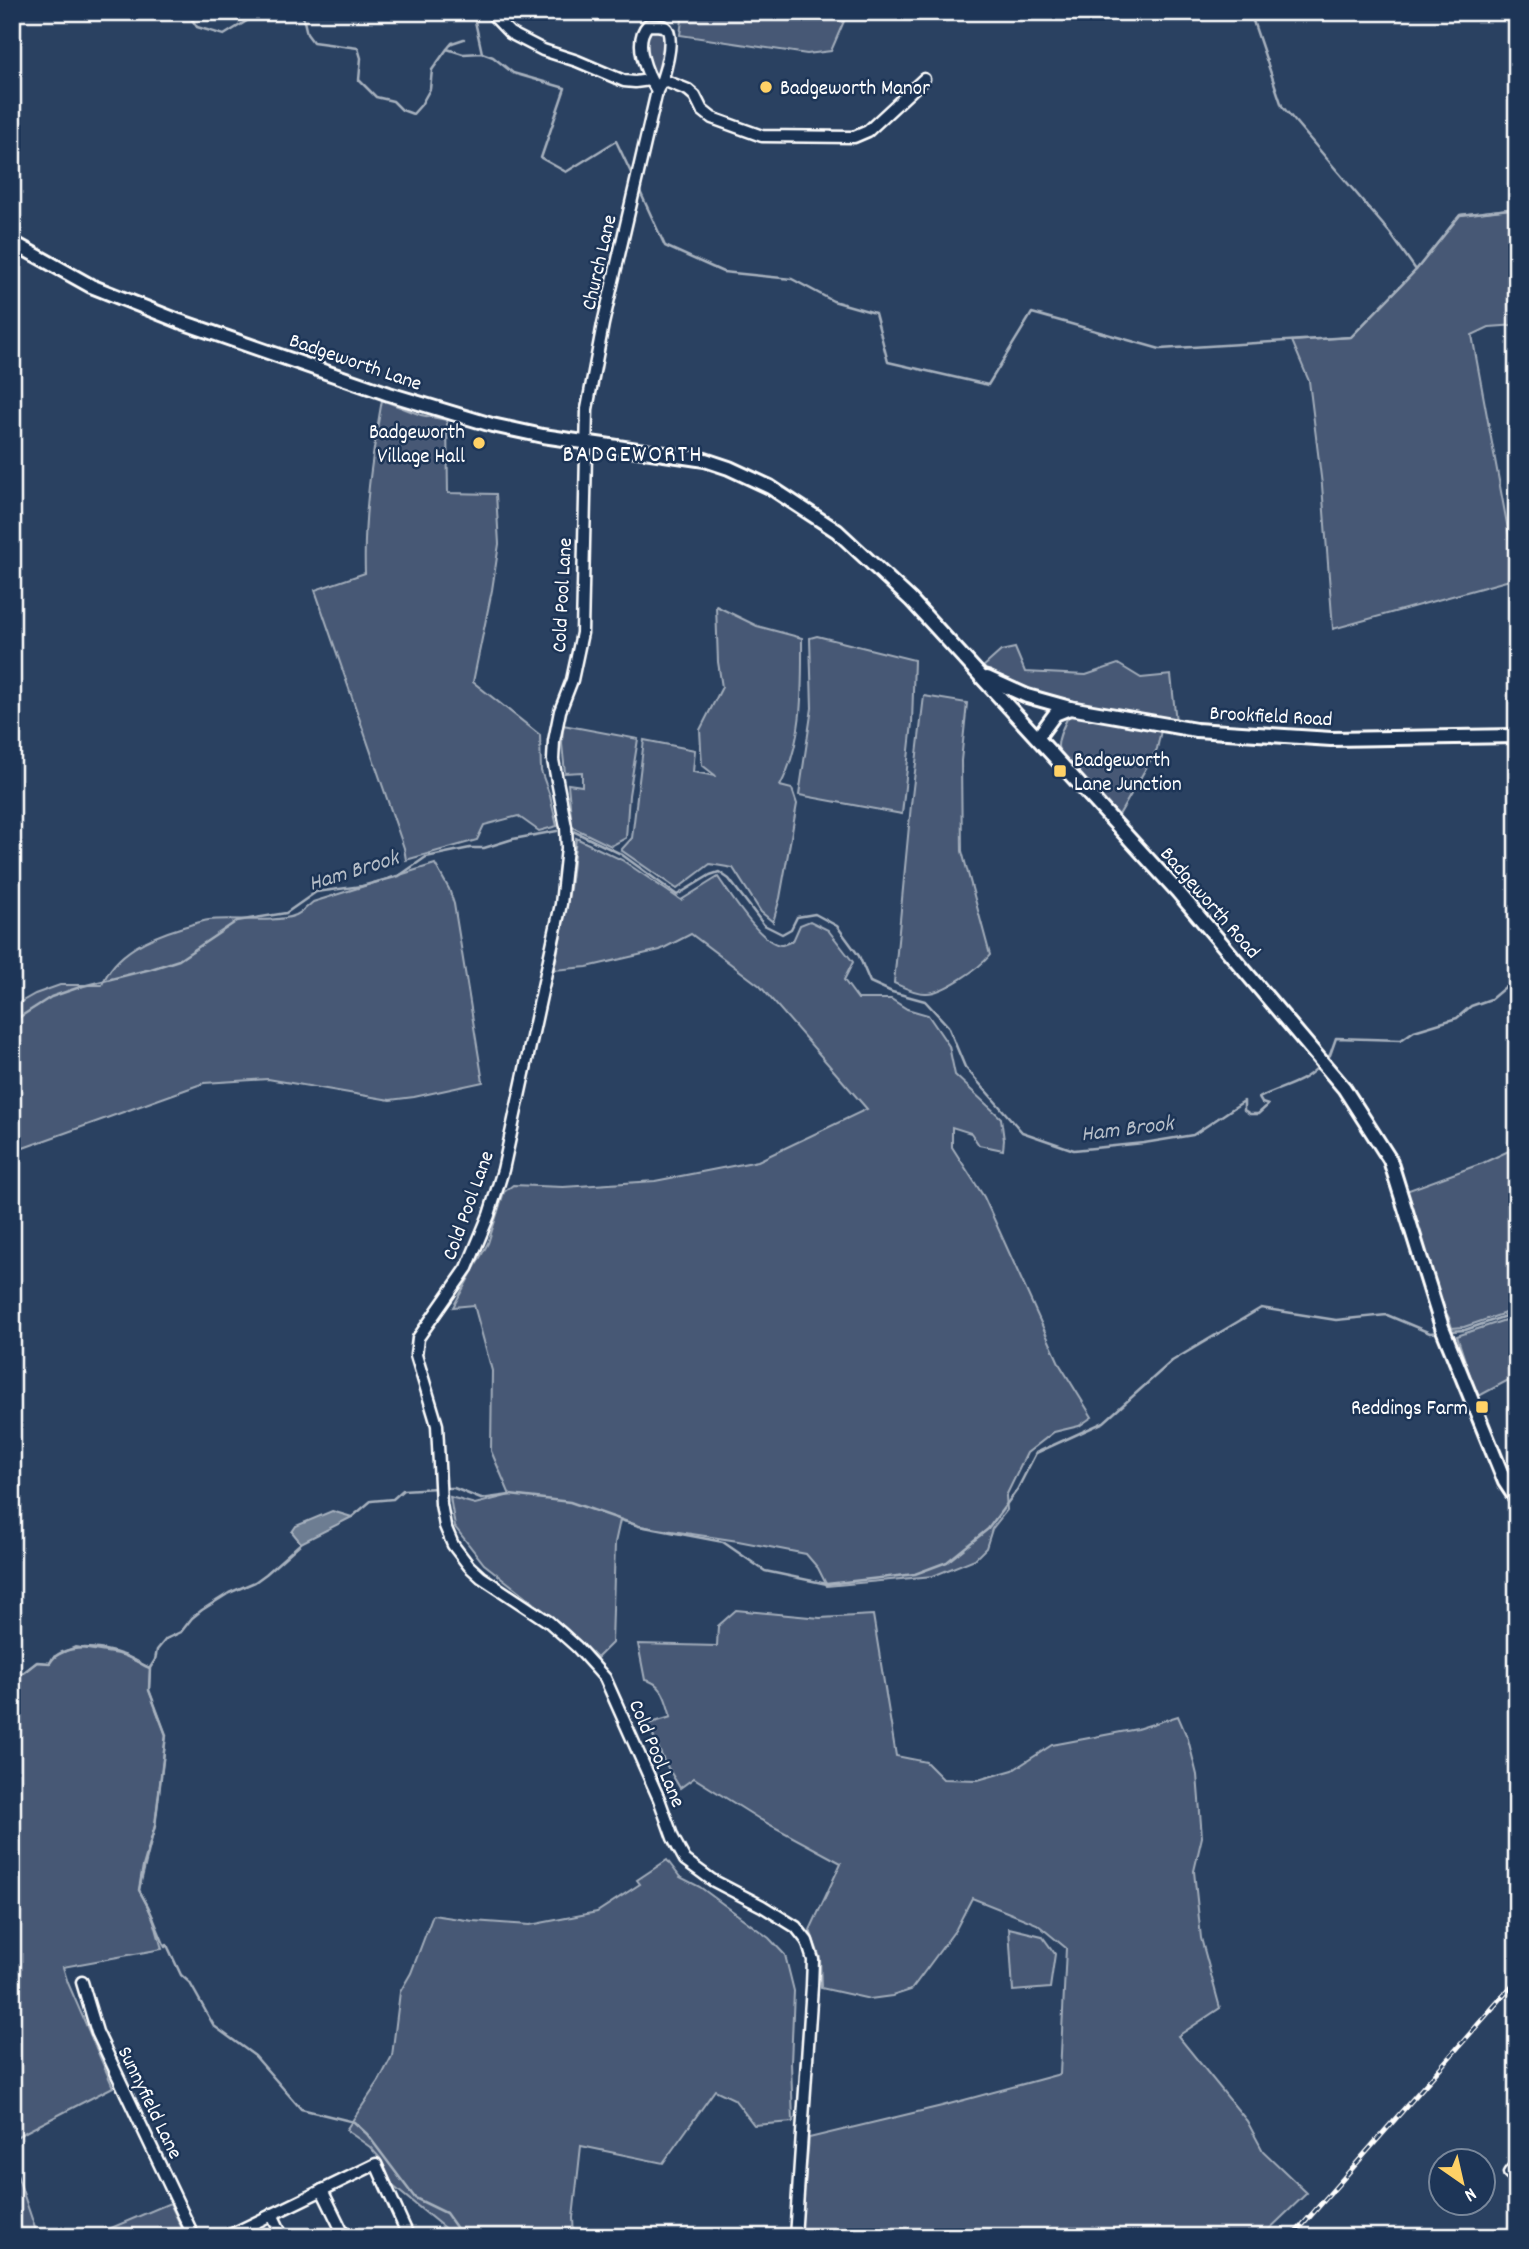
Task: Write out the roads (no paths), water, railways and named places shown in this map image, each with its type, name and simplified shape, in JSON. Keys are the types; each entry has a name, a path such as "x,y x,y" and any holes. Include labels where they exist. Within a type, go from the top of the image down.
{"street":[{"path":"490,12 510,33 543,50 624,81 650,80"},
{"name":"Church Lane","path":"586,442 587,409 603,324 657,91 663,80 670,40 664,26 648,25 641,38 641,48 650,80 657,91"},
{"path":"663,80 688,89 702,110 712,118 762,136 854,137 868,131 924,79"},
{"name":"Badgeworth Lane","path":"12,242 91,286 178,321 389,394 492,425 705,460"},
{"name":"Cold Pool Lane","path":"586,442 582,633 572,680 554,741 553,760 566,827 567,848 561,904 503,1170 489,1214 467,1268 418,1338 416,1355 437,1425 441,1504 445,1526 453,1545 481,1577 549,1622 577,1647 605,1678 659,1799 673,1838 685,1860 712,1880 796,1927 807,1941 813,1960 812,1986 794,2237"},
{"name":"Badgeworth Road","path":"705,460 770,487 837,531 911,600 1178,892 1344,1088 1390,1160 1442,1327 1505,1482 1517,1500"},
{"name":"Brookfield Road","path":"981,675 1027,696 1070,708 1196,730 1331,739 1517,736"},
{"path":"1016,714 1013,704 1019,698 1027,696"},
{"path":"1038,737 1055,714 1070,708"},
{"name":"Sunnyfield Lane","path":"82,1982 97,2032 194,2237"},
{"path":"1517,2163 1509,2173 1517,2179"},
{"path":"226,2237 376,2164 407,2233 399,2237"},
{"path":"322,2190 345,2237"},
{"path":"272,2214 283,2237"}],"waterway":[{"path":"187,12 197,27 224,35 250,19 282,12"},
{"path":"302,12 307,34 313,42 358,48 361,58 359,80 376,97 393,101 402,110 413,114 430,89 432,70 447,49 463,54 482,53 493,57 513,73 565,88 541,158 566,172 616,141 633,177"},
{"path":"473,12 482,53"},
{"path":"1250,12 1282,106 1390,233 1416,270"},
{"path":"447,49 452,43 464,39"},
{"path":"638,187 665,246 723,272 792,279 833,301 875,313 888,362 988,385 1032,313 1160,349 1351,337 1416,270 1460,215 1517,208"},
{"name":"Ham Brook","path":"12,1022 51,997 179,960 237,921 286,913 316,892 362,886 399,876 426,857 470,848 484,848 513,839 557,831"},
{"name":"Ham Brook","path":"573,831 621,854 677,895 719,872 729,879 764,925 782,934 791,929 797,917 815,914 837,926 859,956 870,982 892,992 925,1001 948,1026 965,1067 1022,1132 1074,1150 1193,1135 1244,1101 1244,1110 1250,1114 1258,1114 1268,1105 1262,1103 1259,1098 1298,1081 1319,1066"},
{"name":"Ham Brook","path":"1326,1059 1336,1038 1401,1040 1414,1031 1457,1018 1471,1006 1491,999 1517,982"},
{"path":"444,1488 454,1488 481,1499 510,1495 570,1502 639,1526 723,1542 765,1571 827,1584 915,1574 947,1562 988,1529 1017,1490 1036,1453 1104,1422 1172,1361 1261,1308 1336,1320 1387,1315 1430,1333 1439,1332"},
{"path":"1450,1331 1465,1330 1517,1312"},
{"path":"352,1517 371,1501 393,1499 403,1490 437,1488"},
{"path":"301,1543 255,1582 229,1593 202,1610 181,1632 166,1639 157,1650 150,1668 149,1690 166,1735 155,1826 139,1890 165,1947 167,1945 181,1975 190,1983 214,2026 255,2056 301,2109 354,2122 367,2134 415,2198 446,2213 463,2237"},
{"path":"12,1677 19,1676 37,1662 50,1663 64,1651 84,1648 115,1652 149,1668"}],"railway":[{"path":"1292,2237 1517,1980"}],"place":[{"name":"Badgeworth Manor","path":"766,87"},
{"name":"Badgeworth Village Hall","path":"479,443"},
{"name":"Badgeworth Lane Junction","path":"1060,771"},
{"name":"Reddings Farm","path":"1482,1407"}],"district":[{"name":"BADGEWORTH","path":"633,453"}]}
